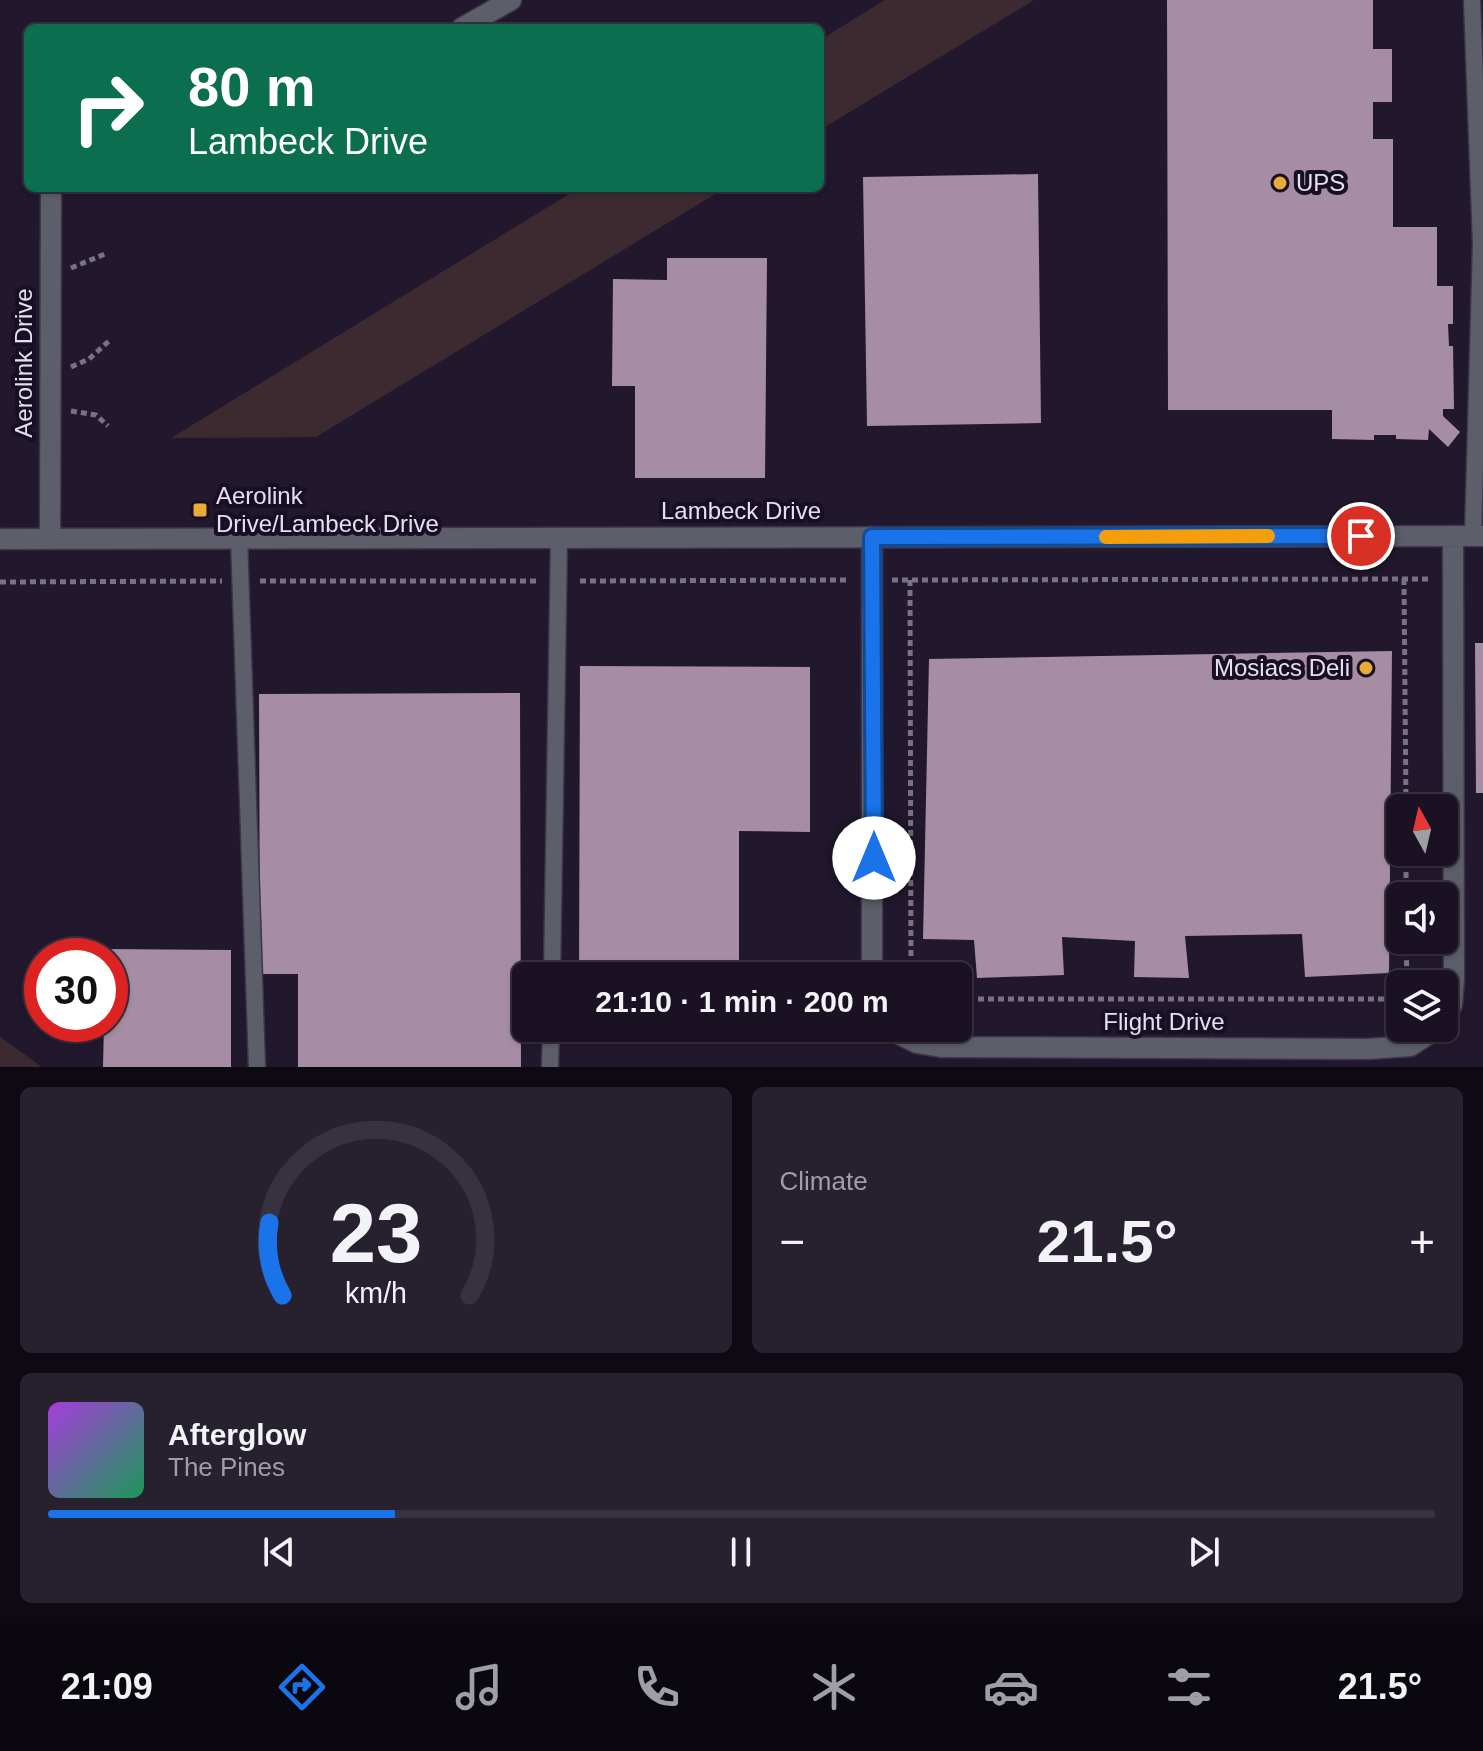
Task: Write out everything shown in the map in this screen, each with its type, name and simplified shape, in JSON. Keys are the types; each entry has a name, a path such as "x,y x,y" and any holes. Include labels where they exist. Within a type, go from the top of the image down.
{"street":[{"path":"469,24 511,0"},
{"name":"Aerolink Drive","path":"50,539 51,192"},
{"path":"1454,970 1452,579 1469,536"},
{"name":"Lambeck Drive","path":"0,539 1469,536"},
{"path":"872,537 872,962"},
{"name":"Flight Drive","path":"915,1042 941,1047 1353,1049 1410,1046 1416,1042"}],"lane":[{"path":"1469,536 1481,244 1472,0"},
{"path":"239,538 257,1067"},
{"path":"552,962 559,538"},
{"path":"550,1067 551,1042"}],"path":[{"path":"50,269 79,267 105,254"},
{"path":"50,369 81,365 110,340"},
{"path":"50,409 86,412 108,426"},
{"path":"1404,579 1406,794"},
{"path":"0,582 1452,579"},
{"path":"910,580 911,962"},
{"path":"972,999 1386,999"}],"shaded area":[{"path":"885,0 1034,0 824,128 824,38"},
{"path":"572,192 718,192 316,437 171,438"},
{"path":"0,1037 42,1067 0,1067"}],"building":[{"name":"UPS","path":"1167,0 1373,0 1373,49 1392,49 1392,102 1373,102 1373,139 1393,139 1393,227 1437,227 1437,286 1453,286 1453,324 1448,324 1449,346 1453,346 1454,409 1443,409 1443,416 1460,432 1448,447 1429,429 1428,440 1396,439 1396,435 1374,435 1374,440 1332,439 1332,410 1168,410"},
{"path":"1038,174 1041,423 867,426 863,177"},
{"path":"667,258 767,258 765,478 635,478 635,386 612,386 613,279 667,280"},
{"path":"1475,643 1483,643 1483,793 1476,793"},
{"path":"1392,651 1391,794 1386,794 1386,866 1390,866 1390,882 1386,882 1386,954 1389,954 1389,970 1386,973 1305,977 1302,934 1185,936 1189,978 1134,977 1135,941 1062,937 1064,975 977,978 974,940 923,939 929,659"},
{"path":"580,666 810,667 810,832 739,831 739,962 579,962"},
{"path":"520,693 521,962 512,962 512,1042 521,1042 521,1067 298,1067 298,974 260,974 259,694"},
{"path":"128,949 231,950 231,1067 103,1067 104,1042 128,1042"}],"slow traffic":[{"path":"1106,537 1268,536"}],"place":[{"name":"UPS","path":"1280,183"},
{"name":"Aerolink Drive/Lambeck Drive","path":"200,510"},
{"name":"Mosiacs Deli","path":"1366,668"}],"route":[{"path":"874,858 872,537 1361,536"}]}
